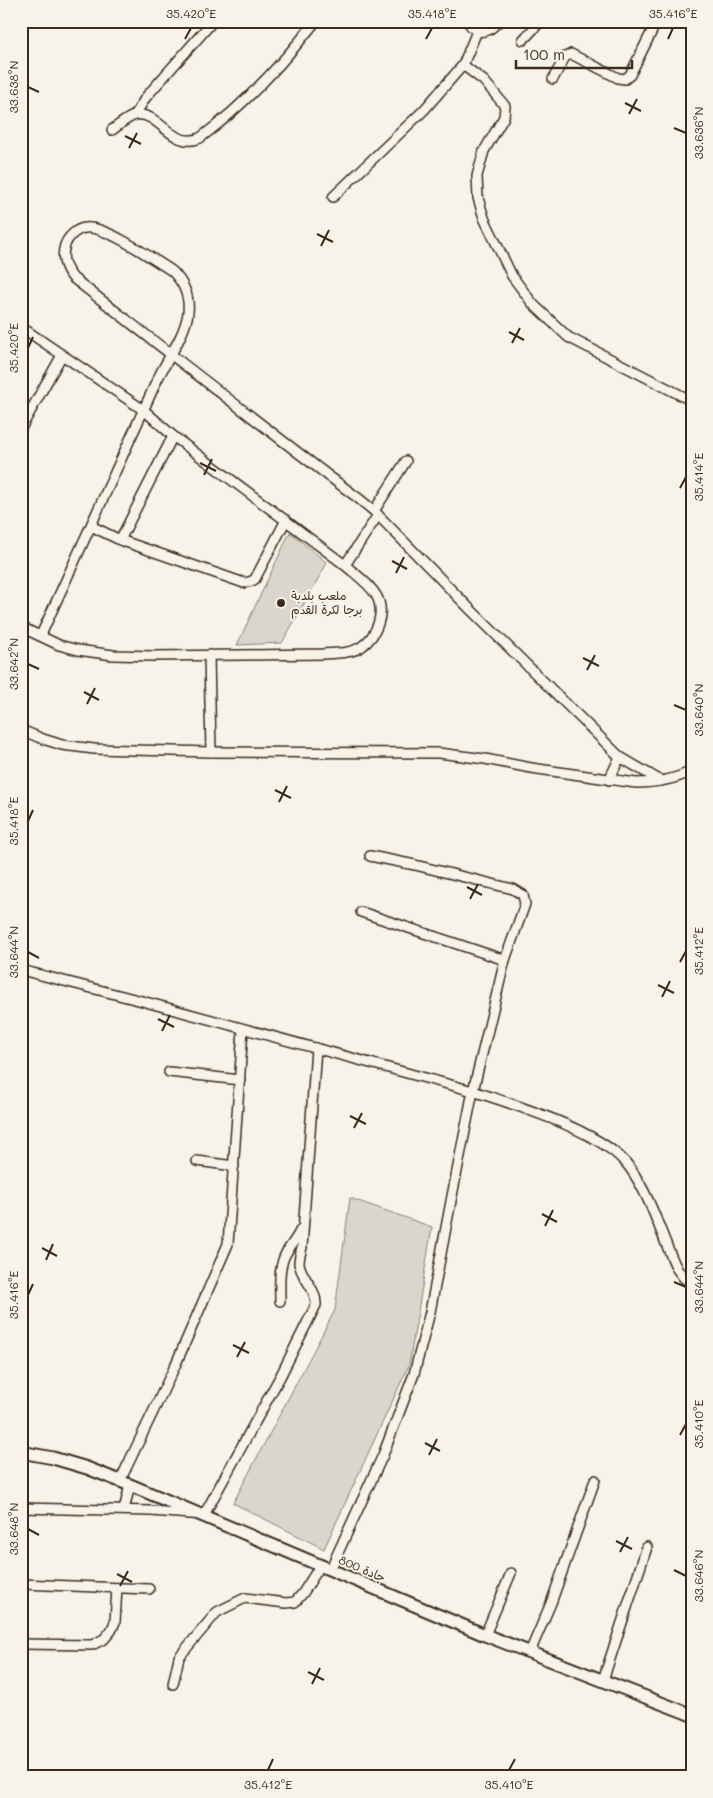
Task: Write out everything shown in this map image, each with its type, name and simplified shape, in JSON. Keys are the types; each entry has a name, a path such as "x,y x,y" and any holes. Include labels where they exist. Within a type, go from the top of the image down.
{"main road":[{"name":"جادة 800","path":"21,1452 53,1458 87,1468 204,1515 485,1635 692,1715"}],"street":[{"path":"112,130 135,115 146,97 213,21"},
{"path":"135,115 142,115 152,119 182,140 200,138 258,87 316,21"},
{"path":"468,21 477,31 484,32 489,31 500,21"},
{"path":"523,40 541,21"},
{"path":"553,80 565,57 571,54 618,78 625,79 630,75 657,21"},
{"path":"333,197 424,110 463,65 477,31"},
{"path":"463,65 484,82 505,106 504,117 484,151 477,176 478,198 484,218 512,276 532,304 568,337 692,401"},
{"path":"41,635 145,411 158,378 172,355 183,332 187,318 188,295 180,278 172,270 113,235 92,228 77,231 68,240 64,250 65,265 68,272 172,355 376,513 620,757 661,781"},
{"path":"21,327 145,411 173,436 345,565 371,588 380,604 377,626 371,636 360,647 341,653 143,656 100,654 59,645 21,627"},
{"path":"21,428 62,354"},
{"path":"120,540 173,436"},
{"path":"345,565 406,461"},
{"path":"91,526 120,540 220,576 247,583 255,579 286,520"},
{"path":"209,655 211,752"},
{"path":"21,730 43,739 80,748 136,751 439,753 609,780 644,783 673,779 692,771"},
{"path":"609,780 620,757"},
{"path":"173,1684 179,1657 217,1612 245,1598 286,1603 295,1602 325,1568 383,1455 414,1374 430,1312 474,1091 505,960 525,904 525,898 520,892 513,889 370,856"},
{"path":"361,912 505,960"},
{"path":"21,970 142,1000 474,1091 522,1108 594,1138 613,1150 634,1174 646,1196 677,1269 692,1284"},
{"path":"124,1510 125,1483 228,1244 243,1029"},
{"path":"21,1508 124,1510 204,1515 281,1375 316,1305 312,1288 300,1264 316,1048"},
{"path":"169,1072 240,1080"},
{"path":"197,1161 234,1166"},
{"path":"280,1301 280,1268 286,1253 297,1239 303,1225"},
{"path":"530,1652 551,1603 595,1480"},
{"path":"603,1680 647,1547"},
{"path":"485,1635 511,1573"},
{"path":"21,1584 149,1589"},
{"path":"21,1644 92,1645 104,1639 112,1631 115,1622 117,1588"}],"shaded area":[{"name":"ملعب بلدبة برجا لكرة القدم","path":"290,532 327,563 282,643 237,645"},
{"path":"350,1198 432,1227 409,1365 324,1549 233,1503 335,1310"}],"place":[{"name":"ملعب بلدبة برجا لكرة القدم","path":"281,603"}]}
